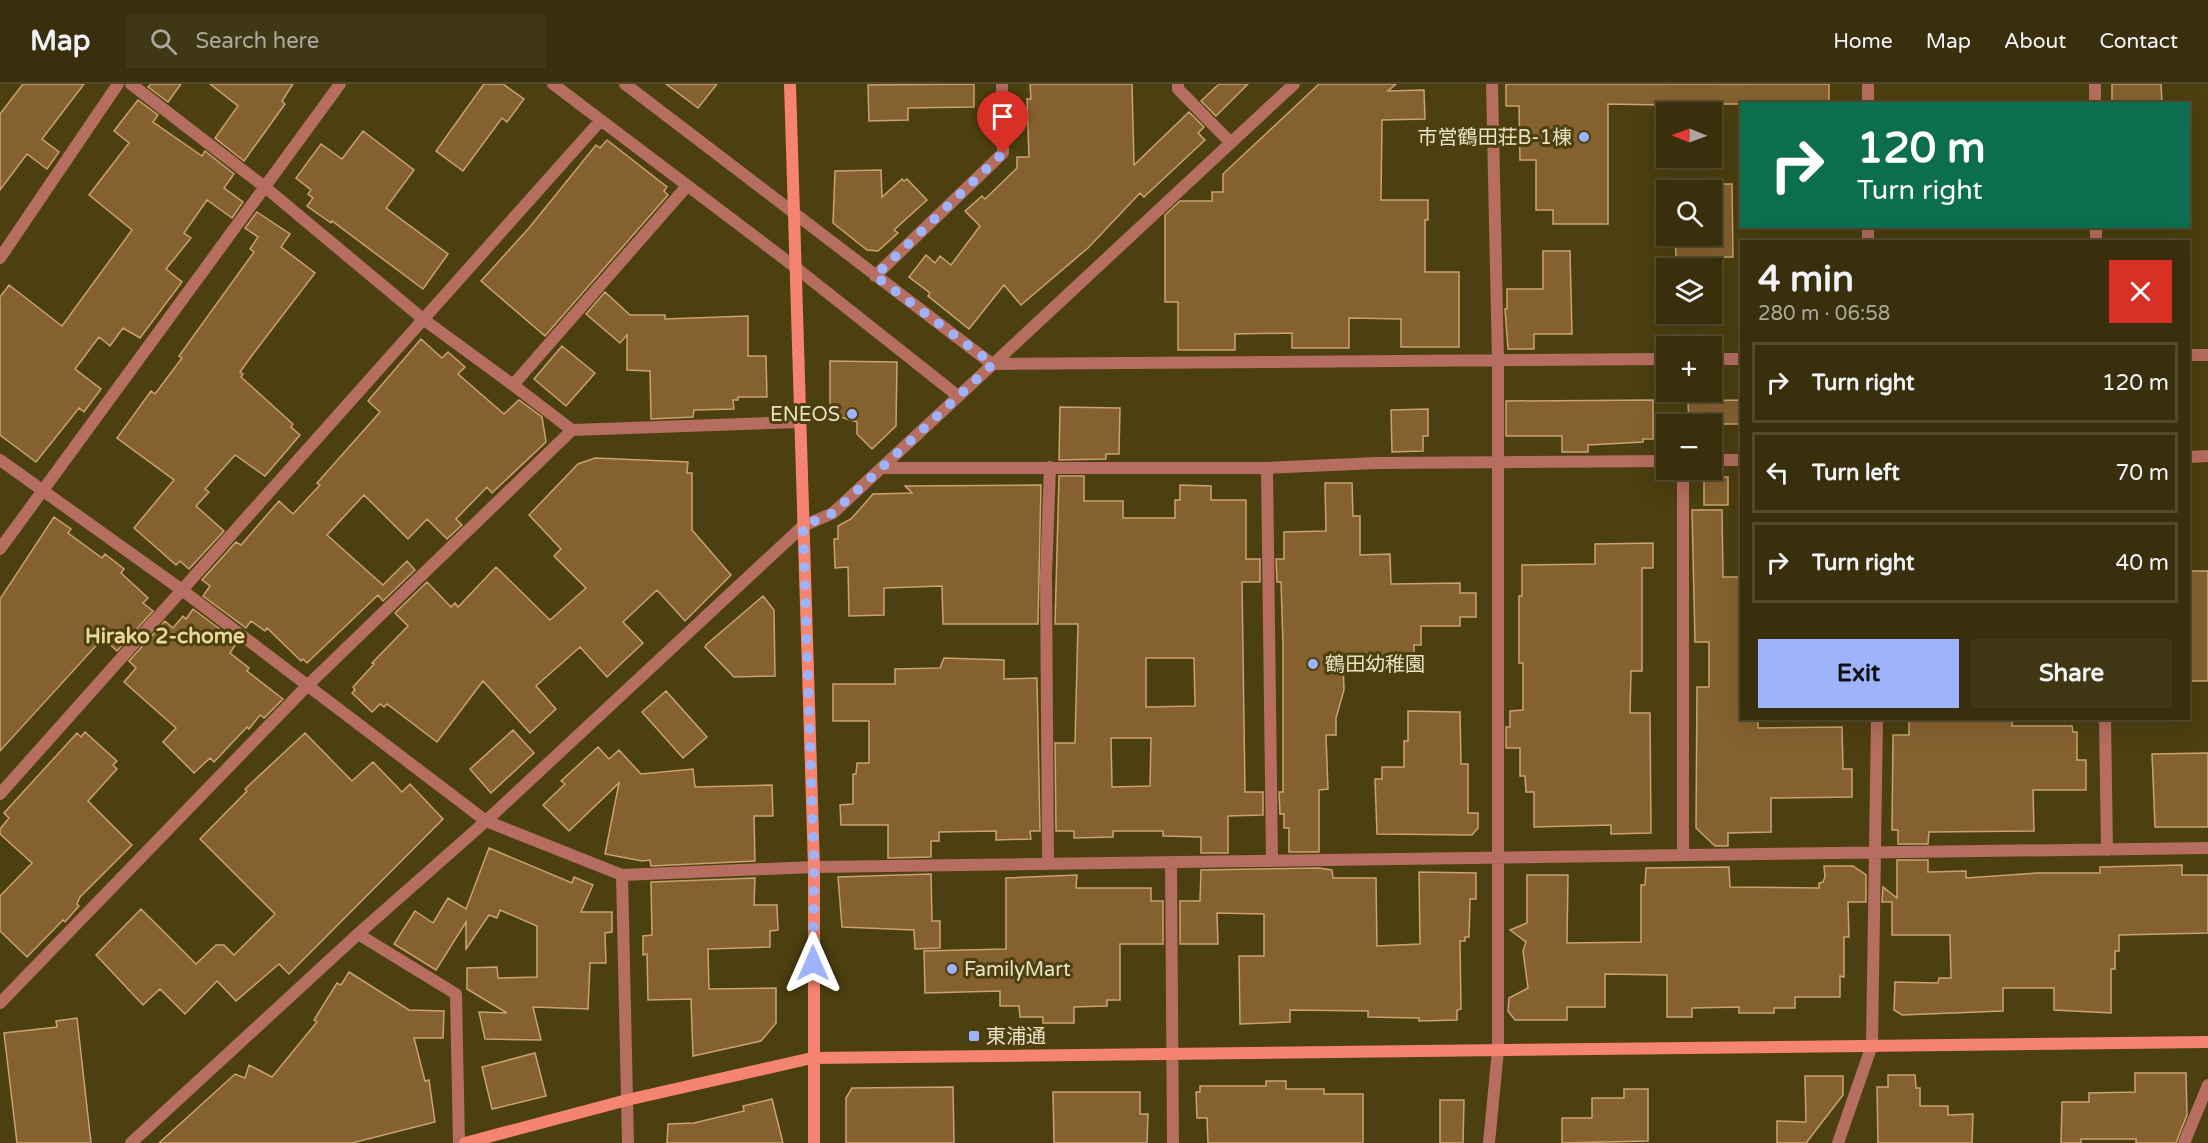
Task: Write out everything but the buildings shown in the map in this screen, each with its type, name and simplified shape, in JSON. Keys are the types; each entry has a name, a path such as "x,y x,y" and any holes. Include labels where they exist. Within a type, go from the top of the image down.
{"street":[{"path":"0,258 118,84"},
{"path":"131,84 266,188 423,319 572,430 800,422"},
{"path":"0,549 44,492 340,84"},
{"path":"553,84 795,267 958,396"},
{"path":"625,84 993,364 1656,359"},
{"path":"790,84 814,867 814,1143"},
{"path":"875,276 1003,153 1002,84"},
{"path":"1178,84 1178,89 1230,142"},
{"path":"130,1143 358,934 486,821 803,526 833,513 1294,84"},
{"path":"1489,1143 1498,1050 1498,361 1492,84"},
{"path":"1868,84 1868,102"},
{"path":"2095,84 2096,102"},
{"path":"0,795 601,120"},
{"path":"513,385 687,186"},
{"path":"2190,356 2208,355"},
{"path":"1722,359 1740,359"},
{"path":"0,1003 307,687 572,430"},
{"path":"2190,456 2208,456"},
{"path":"0,460 182,590 486,821 622,875 814,867 2208,848"},
{"path":"1722,460 1740,460"},
{"path":"880,468 1050,466 1267,468 1376,463 1656,461"},
{"path":"1048,864 1046,575 1050,466"},
{"path":"1267,468 1272,861"},
{"path":"1683,480 1683,855"},
{"path":"1838,1143 1872,1046 1877,720"},
{"path":"2104,720 2107,850"},
{"path":"1171,862 1173,1143"},
{"path":"622,875 628,1143"},
{"path":"358,934 456,994 459,1143"},
{"path":"465,1143 627,1100 813,1058 2208,1042"},
{"path":"2184,1143 2208,1085"}],"place":[{"name":"市営鶴田荘B-1棟","path":"1584,137"},
{"name":"ENEOS","path":"852,414"},
{"name":"鶴田幼稚園","path":"1313,664"},
{"name":"FamilyMart","path":"952,969"},
{"name":"東浦通","path":"974,1036"}],"district":[{"name":"Hirako 2-chome","path":"165,636"}],"route":[{"path":"813,963 814,867 803,526 833,513 993,364 875,276 1003,153"}]}
